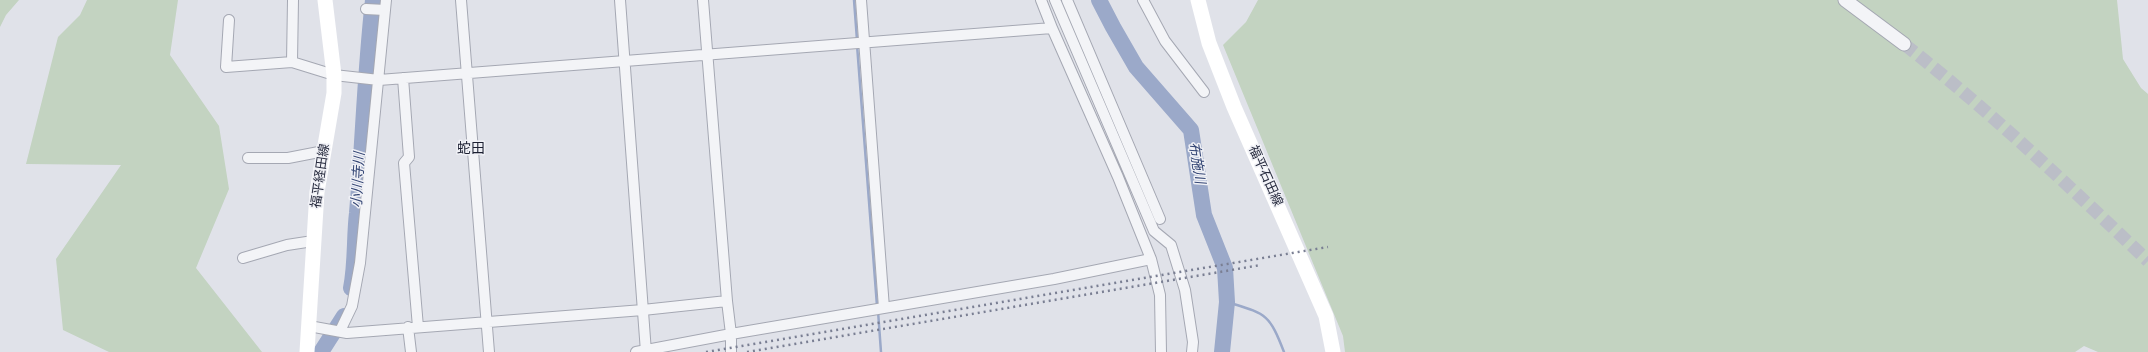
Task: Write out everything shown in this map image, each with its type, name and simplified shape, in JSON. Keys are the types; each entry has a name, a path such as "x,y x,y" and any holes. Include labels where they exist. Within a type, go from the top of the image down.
{"main road":[{"name":"福平経田線","path":"307,352 317,192 334,93 334,75 325,0"},
{"name":"福平石田線","path":"1198,0 1209,43 1234,107 1326,316 1333,352"}],"street":[{"path":"292,62 293,0"},
{"path":"461,0 489,352"},
{"path":"620,0 626,62 643,310 643,351 731,334 1054,279 1151,260"},
{"path":"703,0 727,301 731,334 731,352"},
{"path":"861,0 884,308"},
{"path":"1041,0 1118,177 1151,260 1160,295 1161,352"},
{"path":"1055,0 1154,231 1171,245 1184,290 1193,342 1192,352"},
{"path":"1067,0 1160,219"},
{"path":"1143,0 1166,41 1204,92"},
{"path":"1845,0 1904,44"},
{"path":"340,331 352,306 357,282 386,5 366,9"},
{"path":"229,20 226,67 292,62 334,75 379,80 1052,28"},
{"path":"403,78 409,157 404,163 413,327 411,352"},
{"path":"248,158 288,158 324,151"},
{"path":"243,258 287,245 313,241"},
{"path":"309,331 413,327 643,310 727,301"}],"green space":[{"path":"0,0 19,0 6,15 0,27"},
{"path":"87,0 178,0 170,55 219,126 229,189 196,268 262,352 109,352 63,330 56,259 121,165 26,164 58,37 80,15"},
{"path":"1258,0 2117,0 2123,59 2141,88 2148,94 2148,352 2098,352 2084,346 2075,352 1345,352 1343,336 1223,45 1246,22"}],"waterway":[{"name":"小川寺川","path":"351,288 354,269 366,80 373,0"},
{"path":"854,0 857,40"},
{"name":"布施川","path":"1099,0 1136,67 1191,130 1204,215 1225,268 1227,302 1222,352"},
{"path":"857,45 877,306"},
{"path":"1227,302 1250,309 1270,322 1284,352"},
{"path":"878,311 881,352"},
{"name":"小川寺川","path":"321,352 344,316"}],"tunnel":[{"path":"1904,44 1968,96 2059,177 2148,261"}],"railway":[{"path":"706,352 1328,247"},
{"path":"747,352 1261,265"}],"district":[{"name":"蛇田","path":"471,149"}]}
